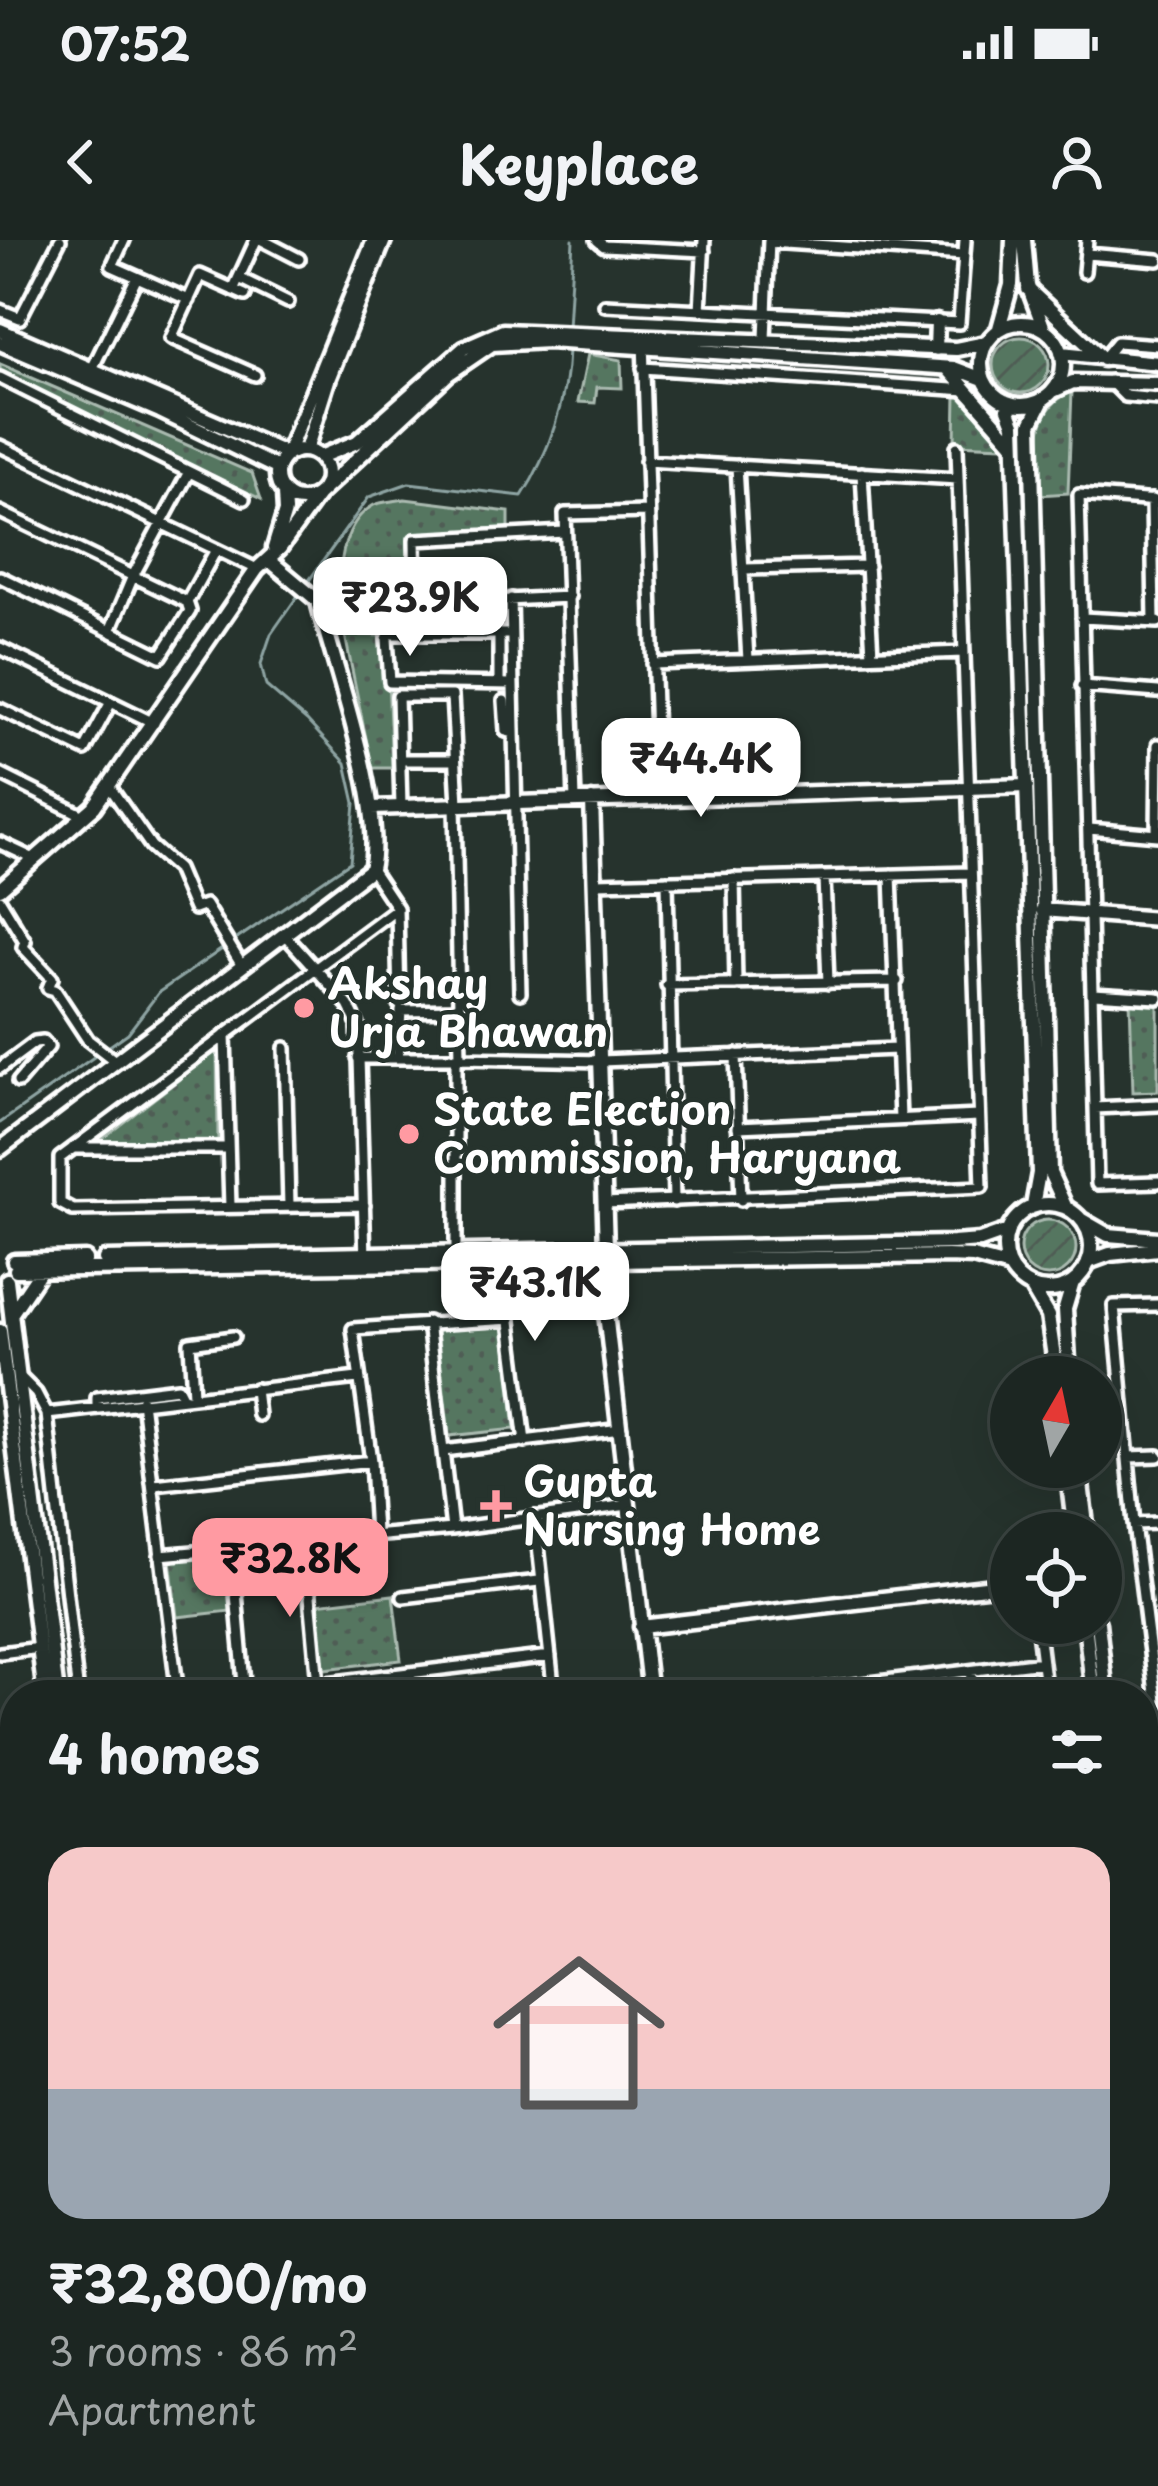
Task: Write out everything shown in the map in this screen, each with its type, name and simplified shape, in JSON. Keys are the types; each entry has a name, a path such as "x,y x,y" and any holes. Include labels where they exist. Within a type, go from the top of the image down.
{"street":[{"path":"0,310 20,318 60,240"},
{"path":"124,240 112,266 189,299"},
{"path":"255,375 171,338 200,275 239,293 239,278 259,240 299,259"},
{"path":"263,564 286,512 277,468 287,454 374,240"},
{"path":"306,450 329,377 385,240"},
{"path":"597,240 604,246 704,246 700,310"},
{"path":"604,305 959,323 965,240"},
{"path":"983,379 980,360 998,329 1011,284 1013,240"},
{"path":"1024,240 1028,289 1044,329 1061,352 1062,374 1031,424 1050,1173 1066,1208"},
{"path":"1084,272 1087,240"},
{"path":"765,339 769,241 964,255"},
{"path":"1088,254 1158,260"},
{"path":"92,370 137,277"},
{"path":"239,278 288,302"},
{"path":"1028,289 1103,359"},
{"path":"936,349 937,322"},
{"path":"998,329 1021,322 1044,329"},
{"path":"0,330 287,454 306,450 320,457 327,476 317,495 296,500 284,493"},
{"path":"320,457 357,442 473,341 503,331 936,349 986,343"},
{"path":"0,889 84,816 109,786 263,564 317,495 479,350 547,336"},
{"path":"643,340 947,368 983,379 1005,401 1014,424 1027,786 1039,1173 1033,1206"},
{"path":"643,340 658,798"},
{"path":"1103,359 1117,342 1158,345"},
{"path":"0,343 277,468"},
{"path":"1061,352 1158,363"},
{"path":"916,387 927,366"},
{"path":"643,368 967,390"},
{"path":"947,368 1015,445"},
{"path":"0,378 244,499"},
{"path":"1108,380 1125,396 1158,399"},
{"path":"1005,401 1024,405 1073,382 1158,384"},
{"path":"0,446 215,549 263,564 312,596 320,609 372,808 376,849 371,869 0,1149"},
{"path":"605,1203 982,1186 957,448"},
{"path":"646,461 958,478"},
{"path":"737,466 748,660"},
{"path":"110,631 133,576 189,472"},
{"path":"862,473 872,656"},
{"path":"1082,618 1156,622 1155,500 1079,495 1082,686 1097,1184 1158,1182"},
{"path":"0,512 187,602 190,610 161,656 0,578"},
{"path":"575,800 565,514 648,512"},
{"path":"416,602 415,540 566,532"},
{"path":"187,602 215,549"},
{"path":"744,569 868,566"},
{"path":"320,609 569,597"},
{"path":"511,599 505,634 506,684 514,733 520,993"},
{"path":"505,634 389,634 387,639 390,682 506,684"},
{"path":"0,648 154,723"},
{"path":"653,664 963,652"},
{"path":"1082,686 1158,692"},
{"path":"401,807 396,698 450,695 460,1010 456,1252"},
{"path":"0,709 85,750 111,701"},
{"path":"504,701 506,731 514,733"},
{"path":"1089,829 1157,835 1158,745"},
{"path":"400,760 455,760"},
{"path":"0,774 84,816"},
{"path":"109,786 152,846 177,869 194,909 205,905 242,966"},
{"path":"372,808 1027,786"},
{"path":"592,800 603,1255 648,1680"},
{"path":"0,843 34,860"},
{"path":"371,869 397,908 399,1004"},
{"path":"596,884 970,873"},
{"path":"891,875 900,1119"},
{"path":"824,877 828,982"},
{"path":"734,879 736,984"},
{"path":"667,881 674,1201"},
{"path":"0,900 25,941 23,946 52,978 48,988 55,990 88,1040 115,1061"},
{"path":"364,1205 64,1208 60,1158 397,908"},
{"path":"1042,910 1158,919"},
{"path":"284,934 348,1005 358,1024 365,1258"},
{"path":"667,985 897,981"},
{"path":"1093,994 1158,998"},
{"path":"398,1058 401,1011 460,1010"},
{"path":"225,1036 230,1207"},
{"path":"0,1068 43,1041 48,1047 18,1082"},
{"path":"285,1048 289,1207"},
{"path":"358,1058 601,1061 898,1048"},
{"path":"736,1055 741,1200"},
{"path":"1095,1108 1158,1105"},
{"path":"738,1127 979,1116"},
{"path":"73,1148 228,1148"},
{"path":"1010,1267 1005,1249 1008,1231 1033,1206 1066,1208 1108,1235 1158,1239"},
{"path":"1068,1356 1065,1309 1074,1281 1088,1262 1090,1237 1081,1220"},
{"path":"9,1273 365,1258 953,1243 980,1241 1008,1231"},
{"path":"1088,1262 1110,1254 1158,1249"},
{"path":"9,1273 456,1252 502,1257"},
{"path":"0,1255 9,1273 45,1680"},
{"path":"603,1255 973,1257 1010,1267 1031,1286 1048,1316 1055,1356"},
{"path":"502,1257 525,1442"},
{"path":"11,1316 40,1270"},
{"path":"1031,1286 1048,1290 1074,1281"},
{"path":"1155,1680 1134,1524 1114,1306 1158,1305"},
{"path":"375,1534 371,1461 353,1329 510,1318"},
{"path":"428,1322 452,1528"},
{"path":"0,1331 7,1447 53,1680"},
{"path":"188,1396 190,1343 233,1337"},
{"path":"18,1375 36,1393 47,1414 76,1680"},
{"path":"47,1414 358,1378"},
{"path":"97,1408 97,1398 178,1388 188,1396"},
{"path":"255,1389 257,1415"},
{"path":"142,1401 176,1680"},
{"path":"442,1451 622,1429"},
{"path":"1128,1457 1158,1456"},
{"path":"154,1485 371,1461"},
{"path":"160,1556 452,1528 628,1505"},
{"path":"535,1517 552,1680"},
{"path":"1134,1524 1158,1523"},
{"path":"304,1541 318,1680"},
{"path":"232,1548 244,1680"},
{"path":"403,1597 539,1581"},
{"path":"640,1628 990,1586"},
{"path":"1040,1644 1044,1680"},
{"path":"1087,1644 1091,1680"},
{"path":"1100,1644 1104,1680"},
{"path":"0,1653 46,1648"},
{"path":"387,1680 550,1656"},
{"path":"891,1680 1042,1662"},
{"path":"971,1671 972,1680"}],"green space":[{"path":"1021,337 1041,345 1049,365 1041,385 1021,393 1001,385 993,365 1001,345"},
{"path":"588,354 621,360 622,388 597,387 595,403 578,402"},
{"path":"0,364 252,473 261,499 0,373"},
{"path":"1072,391 1068,493 1040,495 1038,450 1043,422 1058,399"},
{"path":"956,394 966,395 1006,446 955,444"},
{"path":"405,499 509,512 509,531 410,536 411,592 338,597 345,546 355,522 374,505"},
{"path":"345,635 386,636 392,768 372,768"},
{"path":"1130,999 1158,1000 1158,1091 1133,1092"},
{"path":"217,1050 218,1140 99,1141"},
{"path":"1048,1220 1068,1228 1076,1248 1068,1268 1048,1276 1028,1268 1020,1248 1028,1228"},
{"path":"504,1327 515,1429 449,1436 437,1330"},
{"path":"225,1554 231,1611 177,1617 170,1560"},
{"path":"393,1595 401,1660 324,1669 316,1604"}],"waterway":[{"path":"568,328 573,240"},
{"path":"305,586 369,497 409,483 522,496 555,426 568,350"},
{"path":"0,1123 128,1033 159,992 350,862 355,803 346,763 266,686 261,664 271,634 299,594"}],"place":[{"name":"Akshay Urja Bhawan","path":"304,1008"},
{"name":"State Election Commission, Haryana","path":"409,1134"},
{"name":"Gupta Nursing Home","path":"496,1506"}]}
